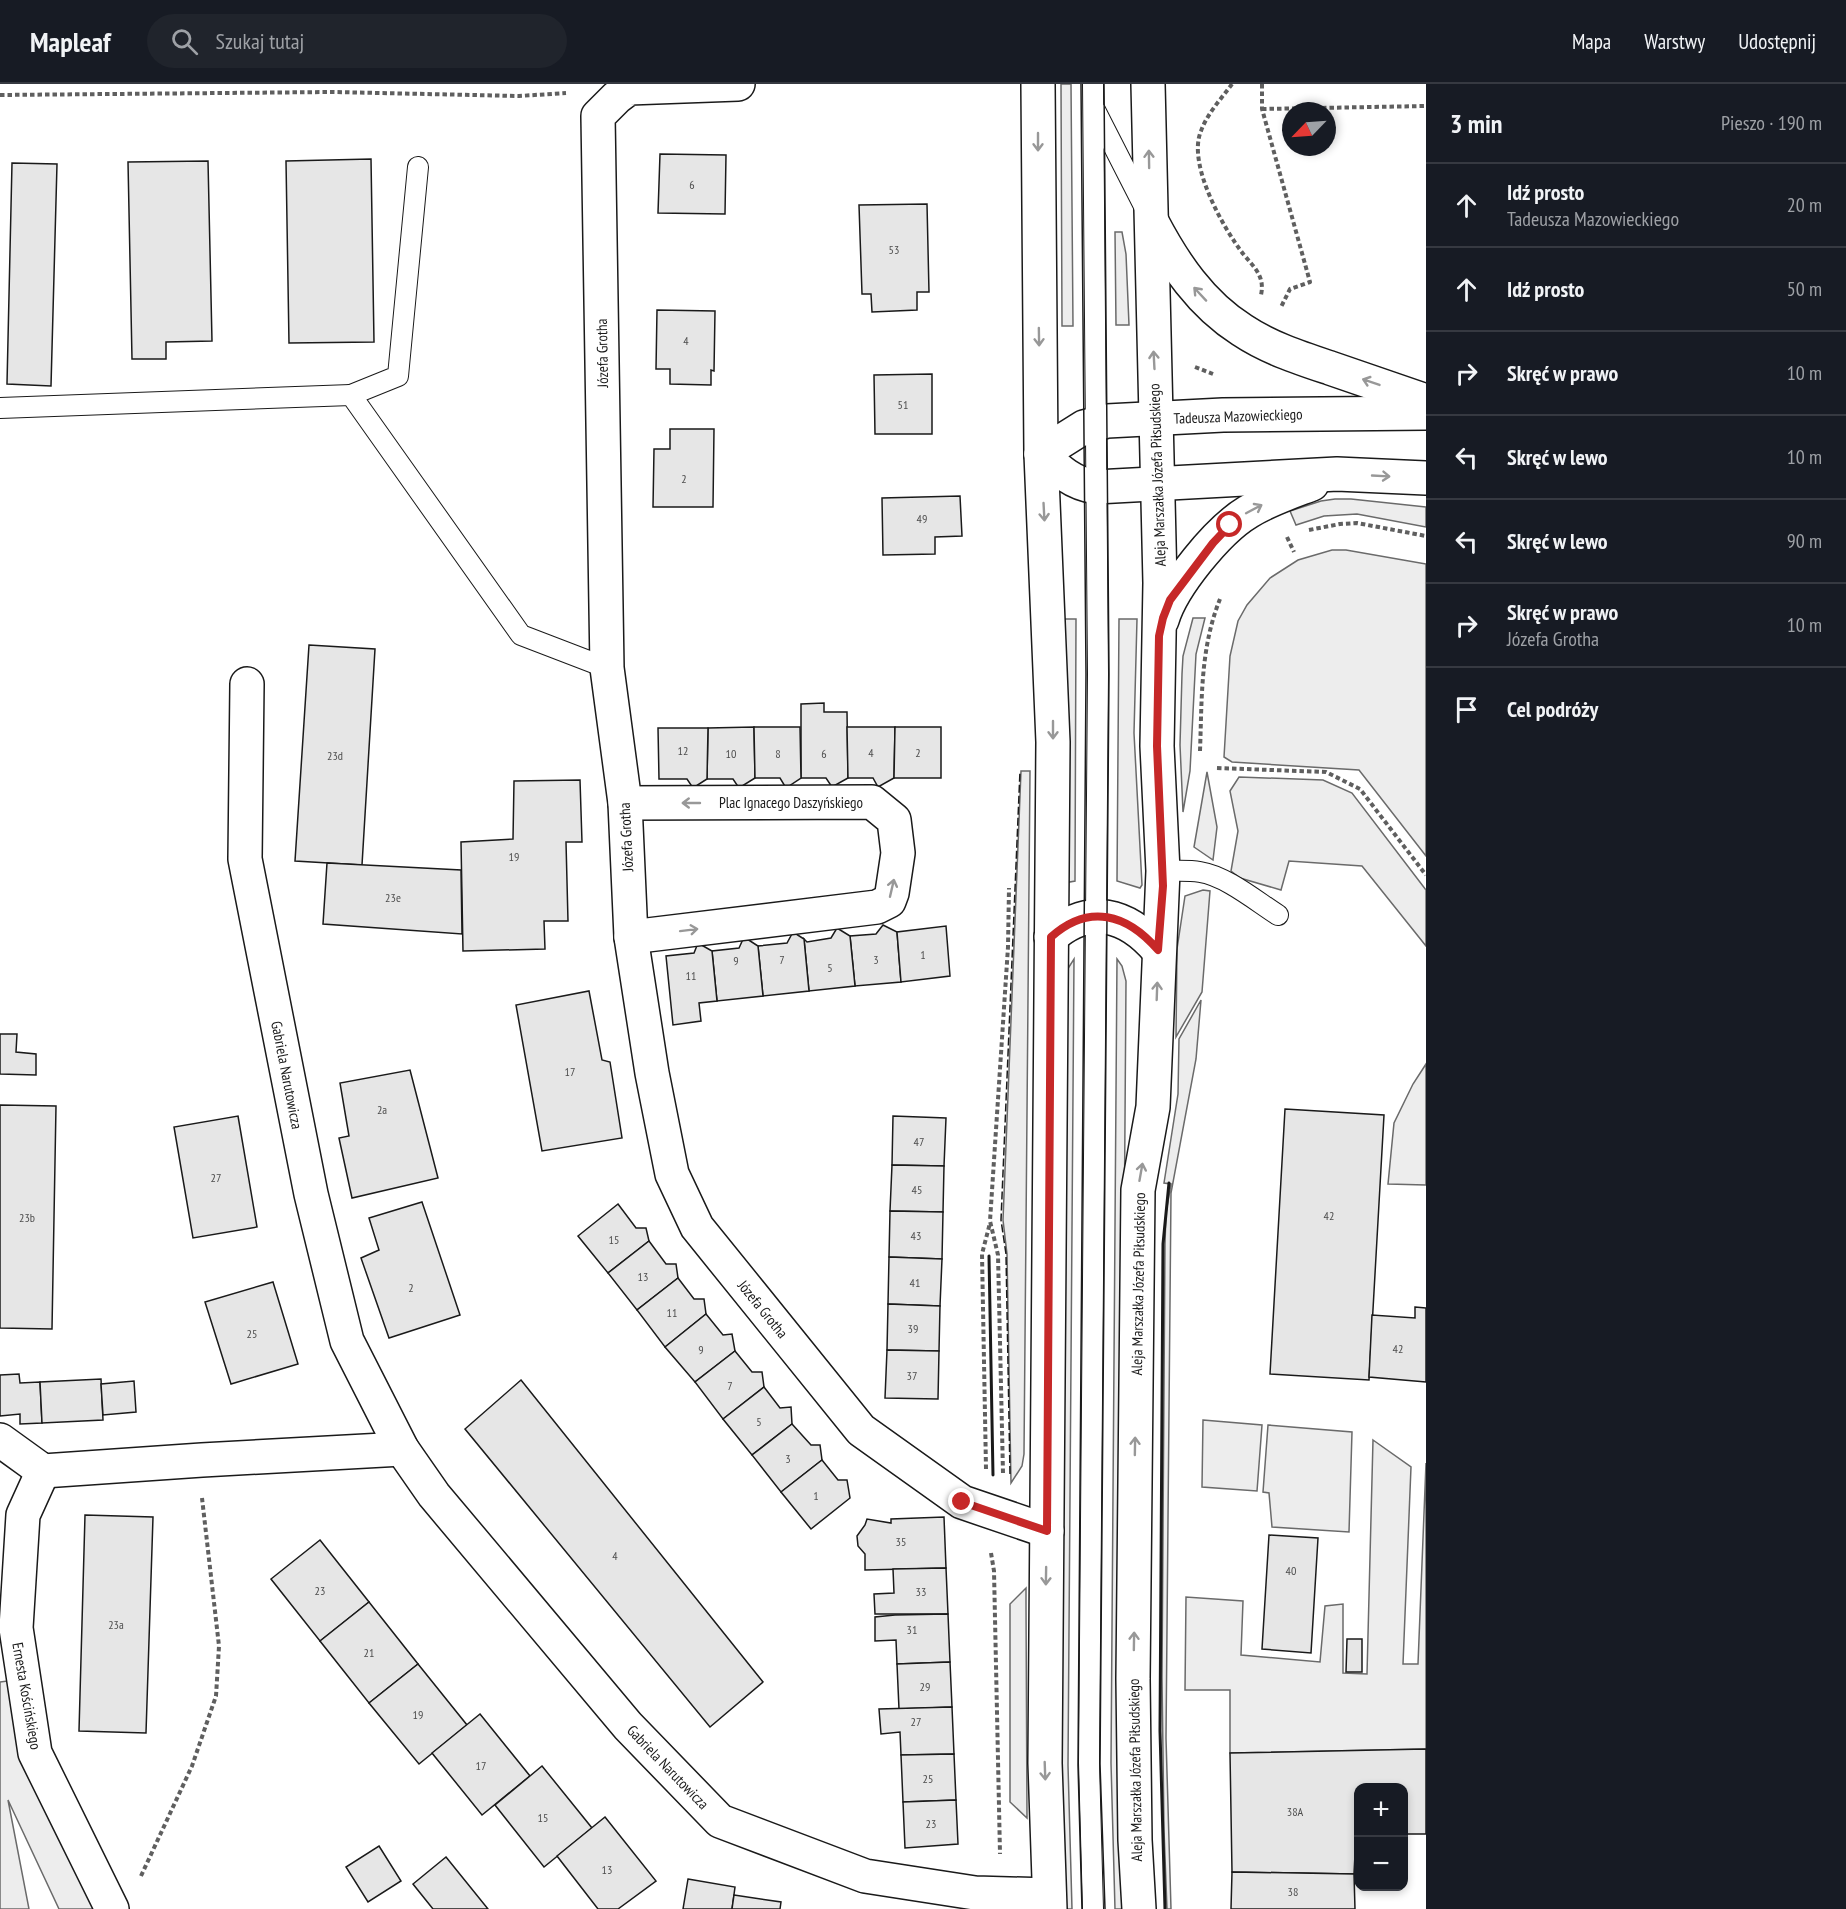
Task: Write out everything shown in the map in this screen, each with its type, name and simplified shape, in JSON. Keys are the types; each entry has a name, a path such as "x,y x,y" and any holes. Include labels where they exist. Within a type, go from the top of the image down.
{"street":[{"path":"629,88 738,84"},
{"path":"1038,84 1041,454 1052,707 1045,1763 1049,1902"},
{"name":"Aleja Marszałka Józefa Piłsudskiego","path":"1139,1909 1133,1714 1138,1190 1153,1107 1163,871 1157,746 1158,484 1149,217 1148,84"},
{"name":"Józefa Grotha","path":"629,88 598,116 607,668 625,803 631,936 652,1073 672,1174 697,1227 861,1430 962,1502 1047,1531"},
{"path":"1149,217 1169,255 1184,276 1213,307 1241,330 1283,351 1426,401"},
{"name":"Tadeusza Mazowieckiego","path":"1041,454 1095,423 1248,414 1426,413"},
{"path":"1041,454 1071,479 1085,486 1096,488 1337,474 1426,478"},
{"path":"1159,636 1170,600 1213,543 1230,525 1249,511 1337,474"},
{"name":"Gabriela Narutowicza","path":"247,684 245,860 311,1194 347,1341 402,1449 434,1495 628,1726 720,1821 865,1876 1049,1902"},
{"name":"Plac Ignacego Daszyńskiego","path":"625,803 872,802 894,820 898,853 889,901 877,907 631,936"},
{"path":"1051,937 1073,922 1096,916 1124,921 1146,936 1158,950"},
{"path":"0,1440 44,1471 402,1449"},
{"name":"Ernesta Kościńskiego","path":"44,1471 24,1515 16,1628 35,1753 112,1909"}],"lane":[{"path":"1093,84 1096,916 1089,1764 1093,1909"},
{"path":"1093,106 1149,217"},
{"path":"0,408 351,395 398,376 418,167"},
{"path":"351,395 521,634 607,668"},
{"path":"1163,871 1201,872 1211,875 1278,915"}],"path":[{"path":"1232,84 1200,131 1197,143 1198,157 1200,170 1222,218 1243,254 1260,275 1263,287 1260,298"},
{"path":"1262,84 1262,109 1310,282 1290,289 1276,316"},
{"path":"0,95 333,92 519,96 629,88"},
{"path":"1262,109 1426,106"},
{"path":"1187,364 1222,378"},
{"path":"1299,533 1340,524 1358,523 1426,536"},
{"path":"1281,542 1293,535"},
{"path":"1217,768 1326,772 1360,789 1426,875"},
{"path":"986,1457 982,1254 990,1221 1008,947 1009,876"},
{"path":"990,1221 998,1255 1003,1480"},
{"path":"140,1877 192,1766 216,1696 219,1646 201,1494 202,1460"},
{"path":"990,1550 994,1571 1000,1859"}],"shaded area":[{"path":"1061,84 1071,84 1073,326 1062,326"},
{"path":"1115,232 1122,232 1126,254 1129,325 1116,325"},
{"path":"1335,499 1426,507 1426,527 1357,514 1324,516 1296,525 1290,511"},
{"path":"1332,550 1346,550 1426,564 1426,856 1359,770 1232,762 1224,757 1230,656 1238,621 1247,605 1270,578 1298,560"},
{"path":"1193,618 1205,618 1196,654 1190,771 1183,812 1180,745 1182,674 1183,656"},
{"path":"1062,619 1076,619 1075,881 1064,883"},
{"path":"1119,619 1137,619 1134,733 1142,885 1140,888 1117,881"},
{"path":"1021,771 1030,771 1024,1454 1022,1466 1011,1483 1007,1254 1003,1220"},
{"path":"1207,772 1217,827 1213,860 1194,847"},
{"path":"1239,777 1323,780 1352,793 1426,890 1426,946 1362,866 1289,861 1281,890 1240,878 1231,871 1238,831 1230,791"},
{"path":"1203,890 1210,891 1202,992 1176,1037 1177,949 1185,896"},
{"path":"1074,959 1068,1765 1072,1909 1063,1909 1059,1765 1067,970"},
{"path":"1117,959 1122,966 1126,981 1121,1678 1126,1909 1115,1909 1111,1763"},
{"path":"1201,1000 1196,1059 1171,1193 1166,1738 1171,1909 1167,1909 1162,1678 1165,1244 1166,1213 1171,1184 1164,1183 1178,1094 1179,1039"},
{"path":"1426,1064 1426,1185 1388,1184 1394,1123 1413,1084"},
{"path":"1203,1420 1262,1425 1257,1491 1202,1487"},
{"path":"1268,1425 1352,1432 1349,1532 1272,1527 1269,1493 1263,1492"},
{"path":"1373,1440 1411,1467 1403,1664 1418,1664 1426,1463 1426,1749 1230,1753 1230,1690 1185,1690 1186,1597 1243,1601 1241,1655 1320,1662 1325,1606 1343,1604 1343,1673 1367,1674"},
{"path":"1026,1588 1027,1818 1010,1802 1010,1604"},
{"path":"15,1680 95,1909 59,1909 8,1800 29,1909 0,1909 0,1682"}],"building":[{"path":"660,154 726,155 725,214 658,213"},
{"path":"371,159 374,342 289,343 286,161"},
{"path":"208,161 212,341 166,342 166,359 132,359 128,162"},
{"path":"12,163 57,164 51,386 7,384"},
{"path":"927,204 929,292 917,292 917,310 872,312 871,294 862,294 859,205"},
{"path":"657,310 715,311 714,371 711,370 711,385 670,384 670,369 656,369"},
{"path":"932,374 932,434 875,434 874,375"},
{"path":"670,429 714,429 713,507 653,507 654,449 670,449"},
{"path":"960,496 962,536 935,537 935,554 883,555 882,498"},
{"path":"309,645 375,649 362,865 295,861"},
{"path":"824,703 824,712 847,712 848,778 832,787 826,778 801,778 801,704"},
{"path":"754,727 755,778 739,788 733,779 707,779 708,728"},
{"path":"754,727 800,727 801,778 786,788 780,778 755,778"},
{"path":"847,727 895,727 894,778 878,787 873,778 848,778"},
{"path":"895,727 941,727 941,778 894,778"},
{"path":"658,728 708,728 707,779 693,788 687,779 659,779"},
{"path":"580,780 582,842 566,842 568,921 544,921 545,949 463,951 461,842 513,839 514,781"},
{"path":"327,863 461,870 462,934 323,924"},
{"path":"883,925 897,932 901,982 855,986 850,936 876,934"},
{"path":"946,926 950,976 901,982 897,932"},
{"path":"837,928 850,936 855,986 809,991 804,939 807,942 831,938"},
{"path":"793,932 804,939 809,991 763,996 758,946 787,943"},
{"path":"744,937 758,946 763,996 717,1001 712,951 739,948"},
{"path":"698,943 712,951 717,1001 699,1003 701,1021 673,1025 666,956 694,953"},
{"path":"589,991 602,1060 610,1062 622,1138 542,1151 516,1005"},
{"path":"0,1034 17,1034 16,1052 36,1054 36,1075 0,1074"},
{"path":"410,1070 438,1178 352,1198 339,1138 349,1136 340,1083"},
{"path":"0,1105 56,1106 52,1329 0,1328"},
{"path":"1285,1109 1384,1115 1369,1380 1270,1374"},
{"path":"238,1116 257,1227 193,1238 174,1127"},
{"path":"893,1116 946,1118 944,1166 892,1165"},
{"path":"892,1165 944,1166 943,1212 890,1211"},
{"path":"422,1202 460,1315 389,1338 361,1258 379,1250 369,1218"},
{"path":"618,1204 636,1228 646,1228 649,1241 608,1273 578,1236"},
{"path":"890,1211 943,1212 942,1259 889,1257"},
{"path":"649,1241 666,1264 676,1264 678,1278 637,1310 608,1273"},
{"path":"889,1257 942,1259 940,1306 888,1304"},
{"path":"678,1278 694,1299 704,1299 706,1314 665,1347 637,1310"},
{"path":"273,1282 298,1364 231,1384 205,1302"},
{"path":"888,1304 940,1306 939,1351 887,1350"},
{"path":"1415,1307 1426,1308 1426,1382 1369,1377 1372,1315 1415,1318"},
{"path":"706,1314 723,1335 732,1334 735,1351 695,1382 665,1347"},
{"path":"887,1350 939,1351 938,1399 885,1398"},
{"path":"735,1351 752,1372 762,1372 764,1387 723,1419 695,1382"},
{"path":"19,1374 20,1383 40,1382 42,1423 20,1424 20,1414 0,1416 0,1375"},
{"path":"101,1379 103,1420 42,1423 40,1382"},
{"path":"521,1380 763,1682 710,1727 465,1429"},
{"path":"134,1381 136,1412 103,1415 101,1384"},
{"path":"764,1387 780,1408 791,1407 792,1424 752,1455 723,1419"},
{"path":"792,1424 811,1445 820,1445 822,1460 781,1492 752,1455"},
{"path":"822,1460 838,1480 847,1480 850,1498 811,1529 781,1492"},
{"path":"85,1515 153,1517 146,1733 79,1731"},
{"path":"944,1517 946,1568 865,1570 865,1554 858,1546 857,1536 867,1519 891,1523 891,1519"},
{"path":"1269,1535 1318,1538 1311,1653 1262,1649"},
{"path":"320,1540 369,1602 320,1641 271,1579"},
{"path":"946,1568 948,1614 875,1614 874,1594 894,1593 893,1569"},
{"path":"369,1602 418,1664 369,1703 320,1641"},
{"path":"948,1614 950,1662 897,1664 896,1640 875,1641 875,1617"},
{"path":"1347,1639 1362,1639 1362,1672 1346,1672"},
{"path":"950,1662 952,1707 899,1709 897,1664"},
{"path":"418,1664 467,1725 419,1764 369,1703"},
{"path":"952,1707 954,1754 901,1755 900,1732 881,1734 879,1709"},
{"path":"480,1714 530,1776 482,1815 432,1753"},
{"path":"1426,1749 1426,1834 1408,1834 1408,1783 1354,1783 1354,1874 1232,1872 1230,1753"},
{"path":"954,1754 956,1800 903,1802 901,1755"},
{"path":"542,1766 592,1828 544,1867 495,1805"},
{"path":"956,1800 958,1844 905,1848 903,1802"},
{"path":"605,1817 656,1881 618,1909 598,1909 557,1856"},
{"path":"379,1846 401,1881 368,1902 346,1867"},
{"path":"446,1857 488,1909 433,1909 413,1884"},
{"path":"1232,1872 1354,1874 1355,1909 1231,1909"},
{"path":"688,1879 735,1887 732,1909 683,1909"},
{"path":"734,1895 781,1902 780,1909 732,1909"}],"tram line":[{"path":"1081,84 1086,674 1078,1765 1082,1909"},
{"path":"1104,84 1109,674 1100,1764 1105,1909"}],"fence":[{"path":"1010,1474 1006,1254 1001,1220 1020,771"}],"wall":[{"path":"1165,1909 1160,1731 1163,1244 1169,1183"},
{"path":"989,1256 993,1475"}],"route":[{"path":"962,1502 1047,1531 1051,937 1060,929 1084,918 1107,917 1124,921 1135,928 1146,936 1158,950 1163,886 1157,746 1159,636 1163,618 1178,587 1230,525"}]}
